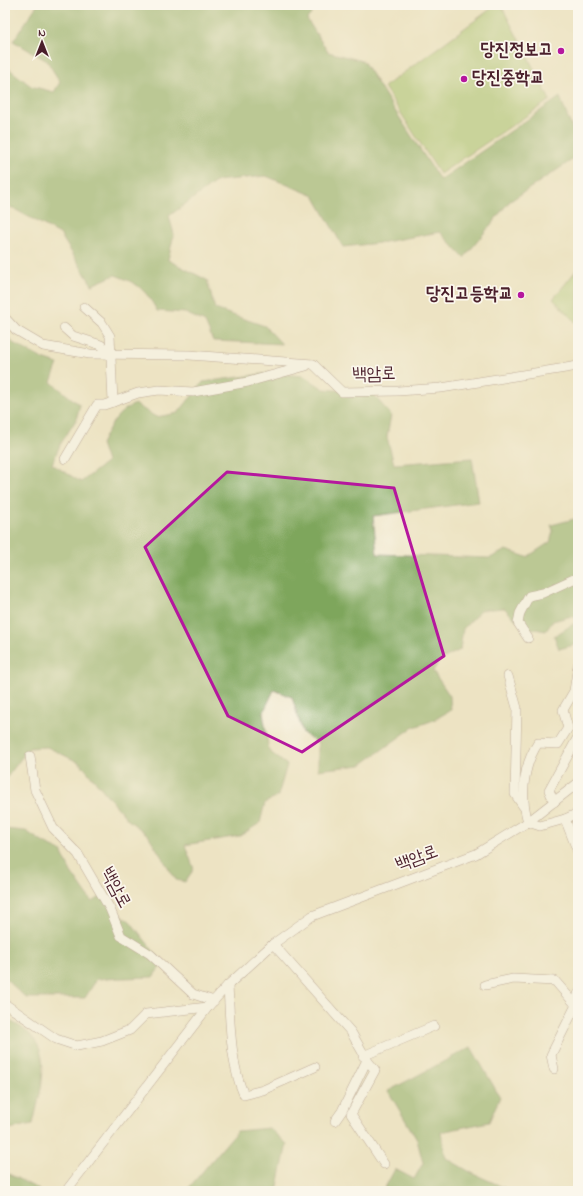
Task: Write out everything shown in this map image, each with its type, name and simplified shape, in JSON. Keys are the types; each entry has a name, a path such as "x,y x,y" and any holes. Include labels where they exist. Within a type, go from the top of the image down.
{"street":[{"path":"84,307 102,323 110,336 113,402"},
{"path":"5,318 16,330 43,346 90,354 189,355 313,364"},
{"path":"64,328 73,336 101,345 111,354"},
{"path":"65,458 97,405 104,405 138,393 158,390 193,392 248,382 313,364"},
{"name":"백암로","path":"313,364 342,392 398,391 441,388 578,366"},
{"path":"528,638 518,623 520,613 529,596 543,593 578,578"},
{"path":"523,806 524,782 534,749 538,743 558,744 568,728 563,710 574,691 578,665"},
{"path":"508,676 517,708 515,794 523,806 528,822 540,826 565,819 578,813"},
{"path":"554,802 549,790 578,737"},
{"name":"백암로","path":"30,756 35,790 53,828 78,854 110,909 120,936 150,954 193,994 211,1004"},
{"name":"백암로","path":"66,1191 211,1004 228,985 273,944 312,916 476,854 528,822 578,783"},
{"path":"565,819 578,852"},
{"path":"273,944 351,1032 365,1058 374,1070 351,1114 384,1164"},
{"path":"485,985 513,979 555,981 577,1008"},
{"path":"228,985 230,1029 239,1083 244,1095 263,1090 315,1067"},
{"path":"554,1069 551,1055 577,1008 578,994"},
{"path":"5,1004 56,1039 77,1046 102,1041 130,1030 146,1014 211,1004"},
{"path":"335,1122 342,1111 365,1058 434,1026"}],"highlighted area":[{"path":"227,472 394,488 444,656 302,752 228,716 145,547"}],"green space":[{"path":"37,5 319,5 307,19 328,52 363,61 440,180 560,97 578,144 578,156 509,202 464,258 440,232 379,243 343,247 314,196 266,176 217,181 169,216 174,234 168,260 207,280 215,309 265,326 282,344 213,341 205,322 185,313 157,311 145,292 130,281 115,275 92,285 60,234 5,204 5,71 8,68 31,86 54,92 60,82 47,61 13,41"},
{"path":"496,5 501,5 550,100 440,174 384,87"},
{"path":"578,268 578,325 553,299"},
{"path":"5,333 13,343 43,359 58,364 51,382 80,405 76,420 60,445 52,464 81,482 107,462 101,444 118,415 128,407 135,404 156,417 178,413 203,382 268,373 304,376 324,389 372,393 391,415 387,437 394,464 472,458 479,502 373,516 377,554 490,558 506,550 527,557 550,542 553,531 551,525 578,518 578,619 572,616 553,621 546,631 523,627 504,608 481,610 463,629 460,650 440,660 433,671 450,696 451,710 434,720 412,728 361,765 318,770 318,743 303,733 292,697 274,690 263,713 269,751 287,765 278,796 265,803 260,823 240,836 185,845 194,869 185,882 176,880 148,835 128,820 80,763 47,747 29,748 5,780"},
{"path":"578,621 578,644 559,649 554,636"},
{"path":"5,829 26,831 44,843 61,851 71,872 92,902 104,895 116,912 130,921 163,963 153,977 97,979 85,998 26,998 5,978"},
{"path":"5,1018 24,1029 35,1040 43,1062 43,1075 33,1124 5,1130"},
{"path":"471,1047 500,1097 489,1122 441,1132 446,1158 472,1173 512,1191 383,1191 395,1169 414,1179 423,1163 417,1140 388,1091"},
{"path":"269,1128 287,1144 277,1191 186,1191 237,1131"},
{"path":"5,1172 38,1189 39,1191 5,1191"}],"place":[{"name":"당진정보고","path":"561,51"},
{"name":"당진중학교","path":"464,79"},
{"name":"당진고등학교","path":"521,295"}]}
